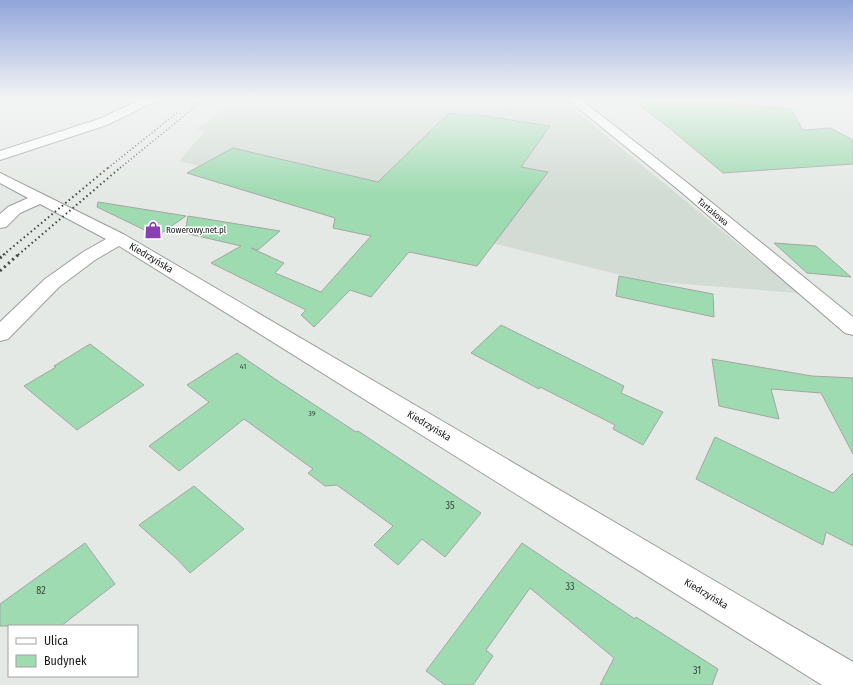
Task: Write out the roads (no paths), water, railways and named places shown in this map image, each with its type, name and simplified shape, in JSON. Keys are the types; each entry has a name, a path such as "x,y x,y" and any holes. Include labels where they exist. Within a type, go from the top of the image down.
{"street":[{"path":"0,156 80,130"},
{"name":"Tartakowa","path":"612,130 685,188 853,328"},
{"name":"Kiedrzyńska","path":"0,177 120,239 853,683"},
{"path":"0,223 14,210 41,198"},
{"path":"0,334 52,283 89,256 120,239"}],"railway":[{"path":"108,168 156,130"},
{"path":"120,168 167,130"},
{"path":"3,255 109,167"},
{"path":"18,255 121,167"},
{"path":"0,258 5,254"},
{"path":"0,271 19,254"}],"place":[{"name":"Rowerowy.net.pl","path":"153,230"}]}
